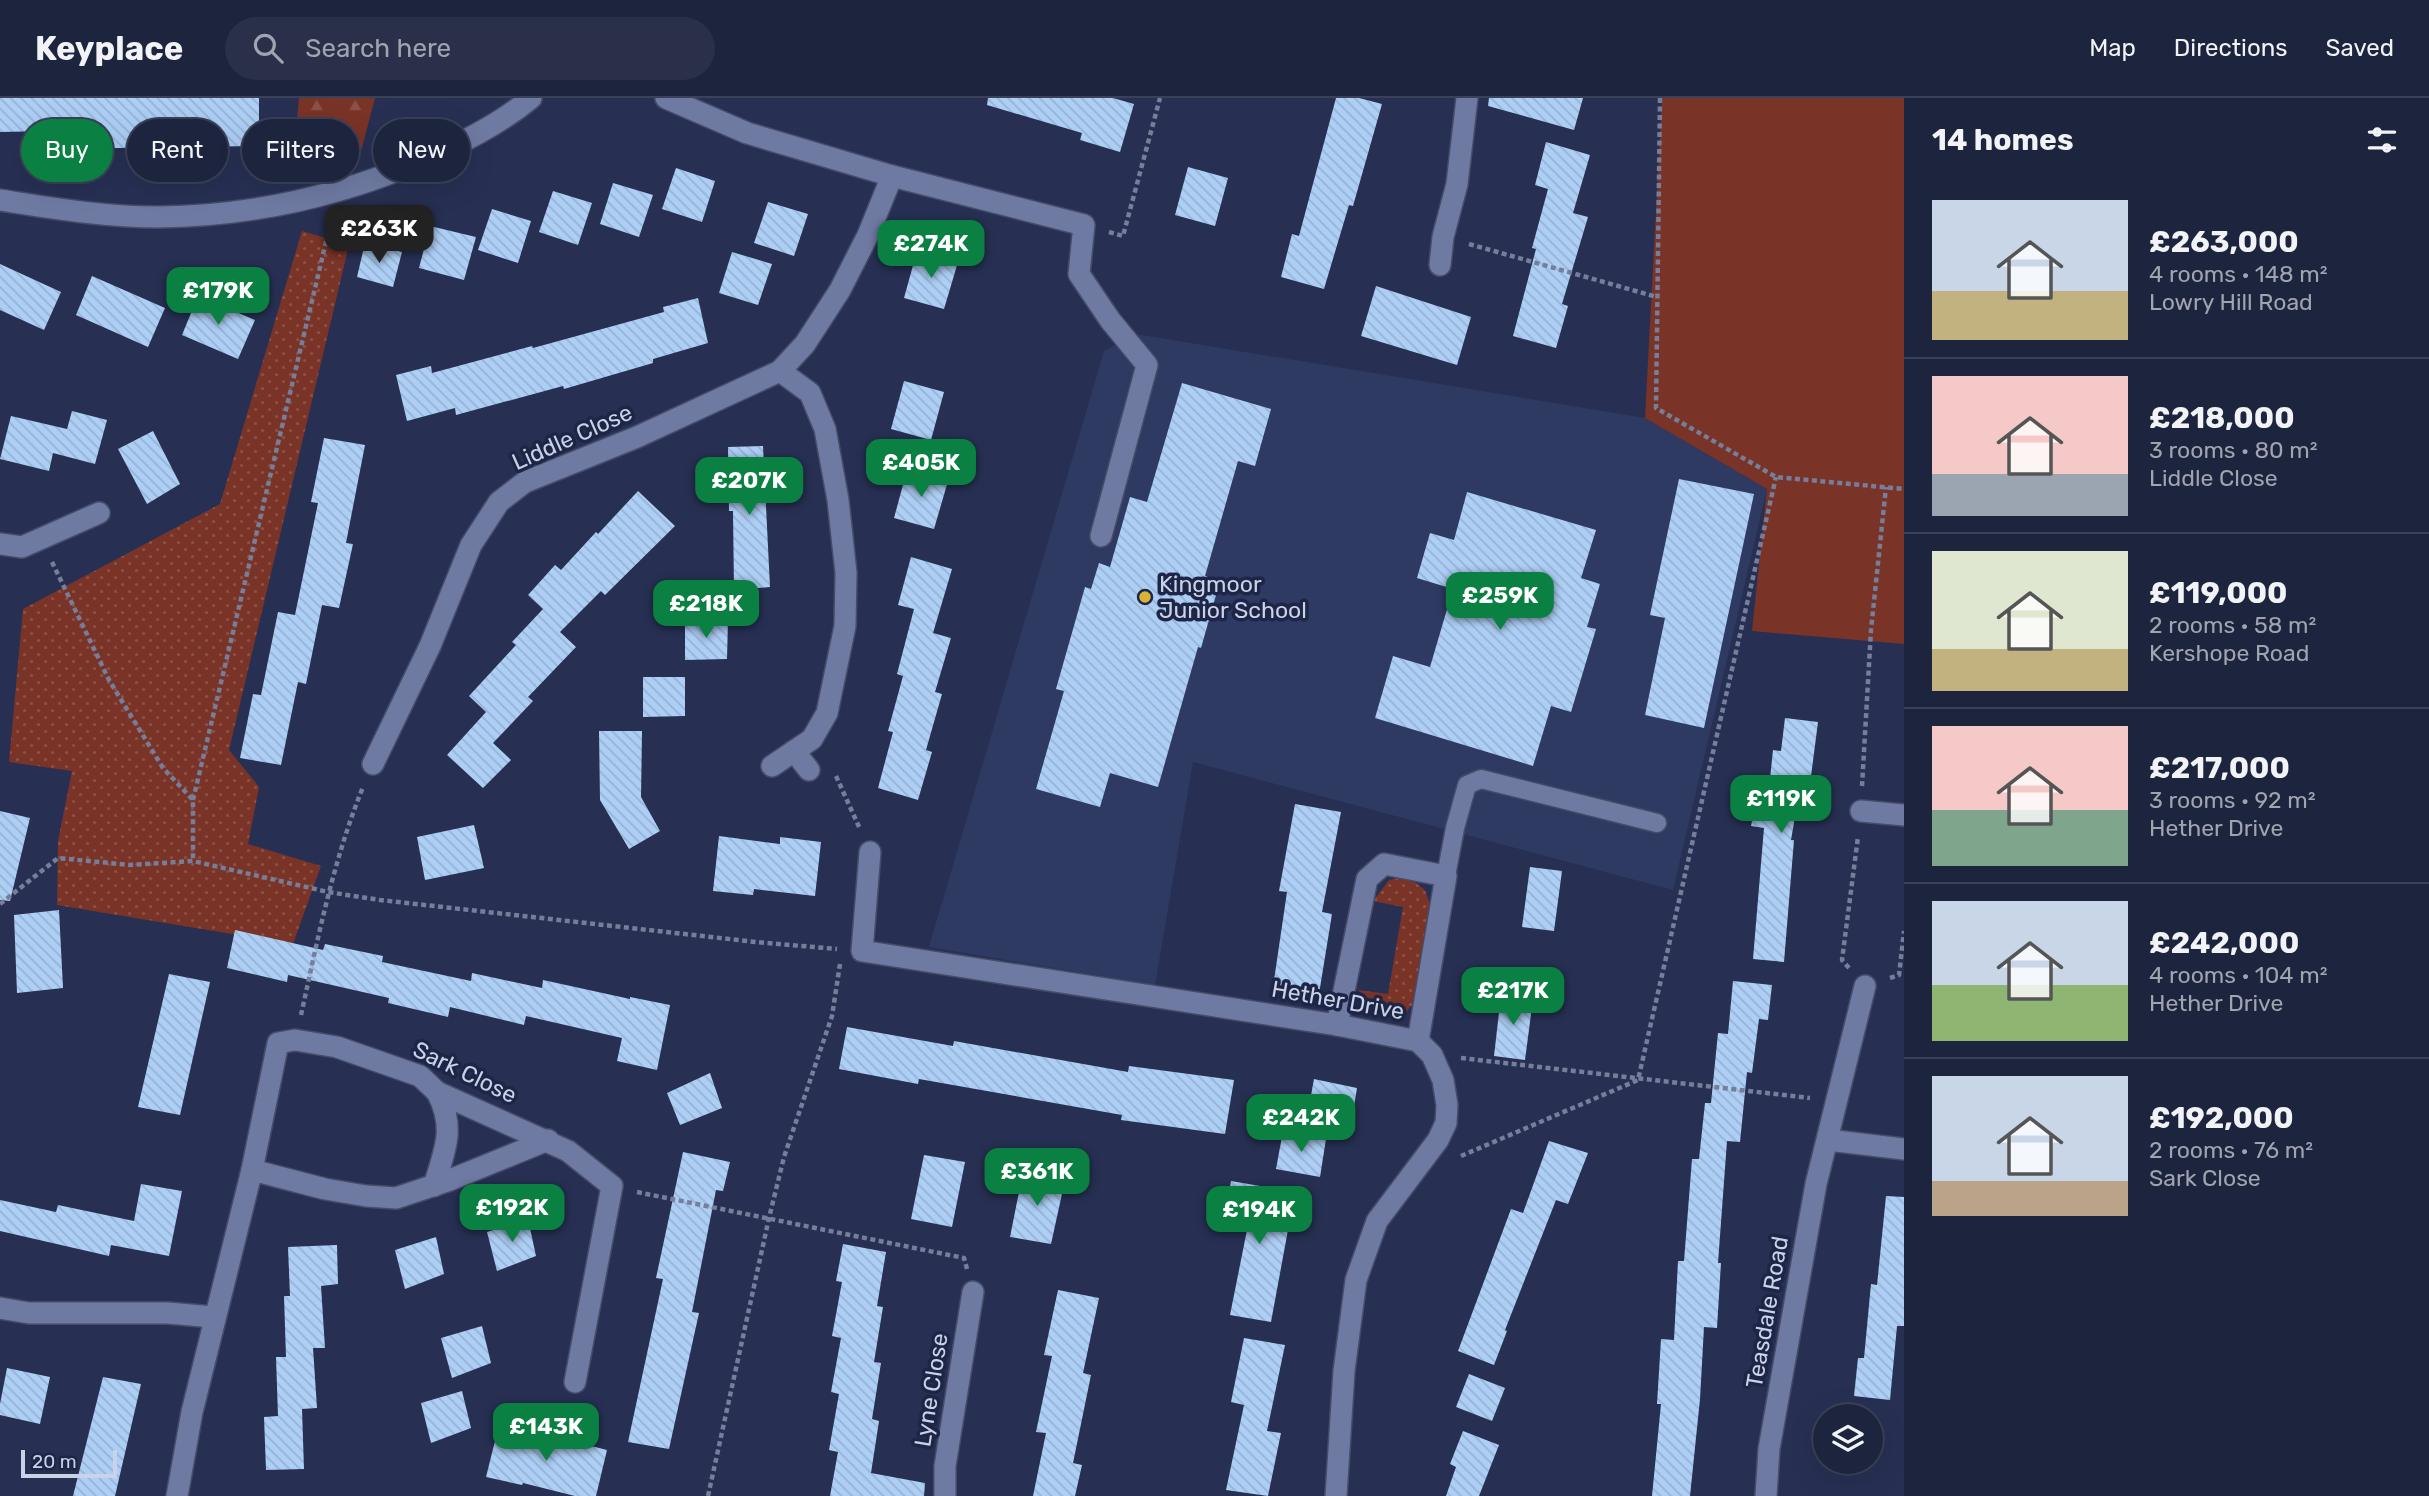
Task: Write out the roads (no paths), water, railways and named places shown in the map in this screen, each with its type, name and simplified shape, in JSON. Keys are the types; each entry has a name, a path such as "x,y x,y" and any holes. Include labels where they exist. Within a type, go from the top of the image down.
{"street":[{"path":"0,200 92,213 157,217 223,213 286,204 338,192 387,176 457,145 517,110 531,98"},
{"path":"666,98 747,134 892,176 1084,225 1079,274 1110,320 1147,365 1101,536"},
{"path":"1440,264 1443,237 1457,184 1467,98"},
{"name":"Liddle Close","path":"373,764 430,646 471,545 499,502 525,482 637,436 780,372 805,344 840,290 892,176"},
{"path":"772,766 812,739 827,713 845,626 846,573 838,500 825,429 810,393 780,372"},
{"path":"0,544 22,547 99,513"},
{"path":"794,751 809,770"},
{"path":"1861,811 1904,815"},
{"name":"Hether Drive","path":"870,852 852,950 1337,1025 1425,1048"},
{"path":"1336,1496 1344,1371 1356,1280 1377,1221 1438,1140 1446,1123 1447,1105 1443,1080 1425,1048 1446,876 1384,864 1367,879 1360,944 1337,1025"},
{"name":"Teasdale Road","path":"1766,1496 1769,1449 1816,1184 1865,986"},
{"name":"Sark Close","path":"251,1170 278,1044 295,1040 337,1047 421,1076 437,1092 568,1151 612,1186 575,1381"},
{"path":"434,1185 448,1134 447,1110 437,1092"},
{"path":"177,1496 186,1438 251,1170 326,1189 396,1198 548,1140"},
{"path":"1828,1140 1904,1149"},
{"name":"Lyne Close","path":"945,1496 945,1466 973,1292"},
{"path":"0,1308 29,1312 156,1312 214,1317"}],"lane":[{"path":"1446,876 1467,785 1481,779 1657,823"}],"place":[{"name":"Kingmoor Junior School","path":"1145,597"}]}
